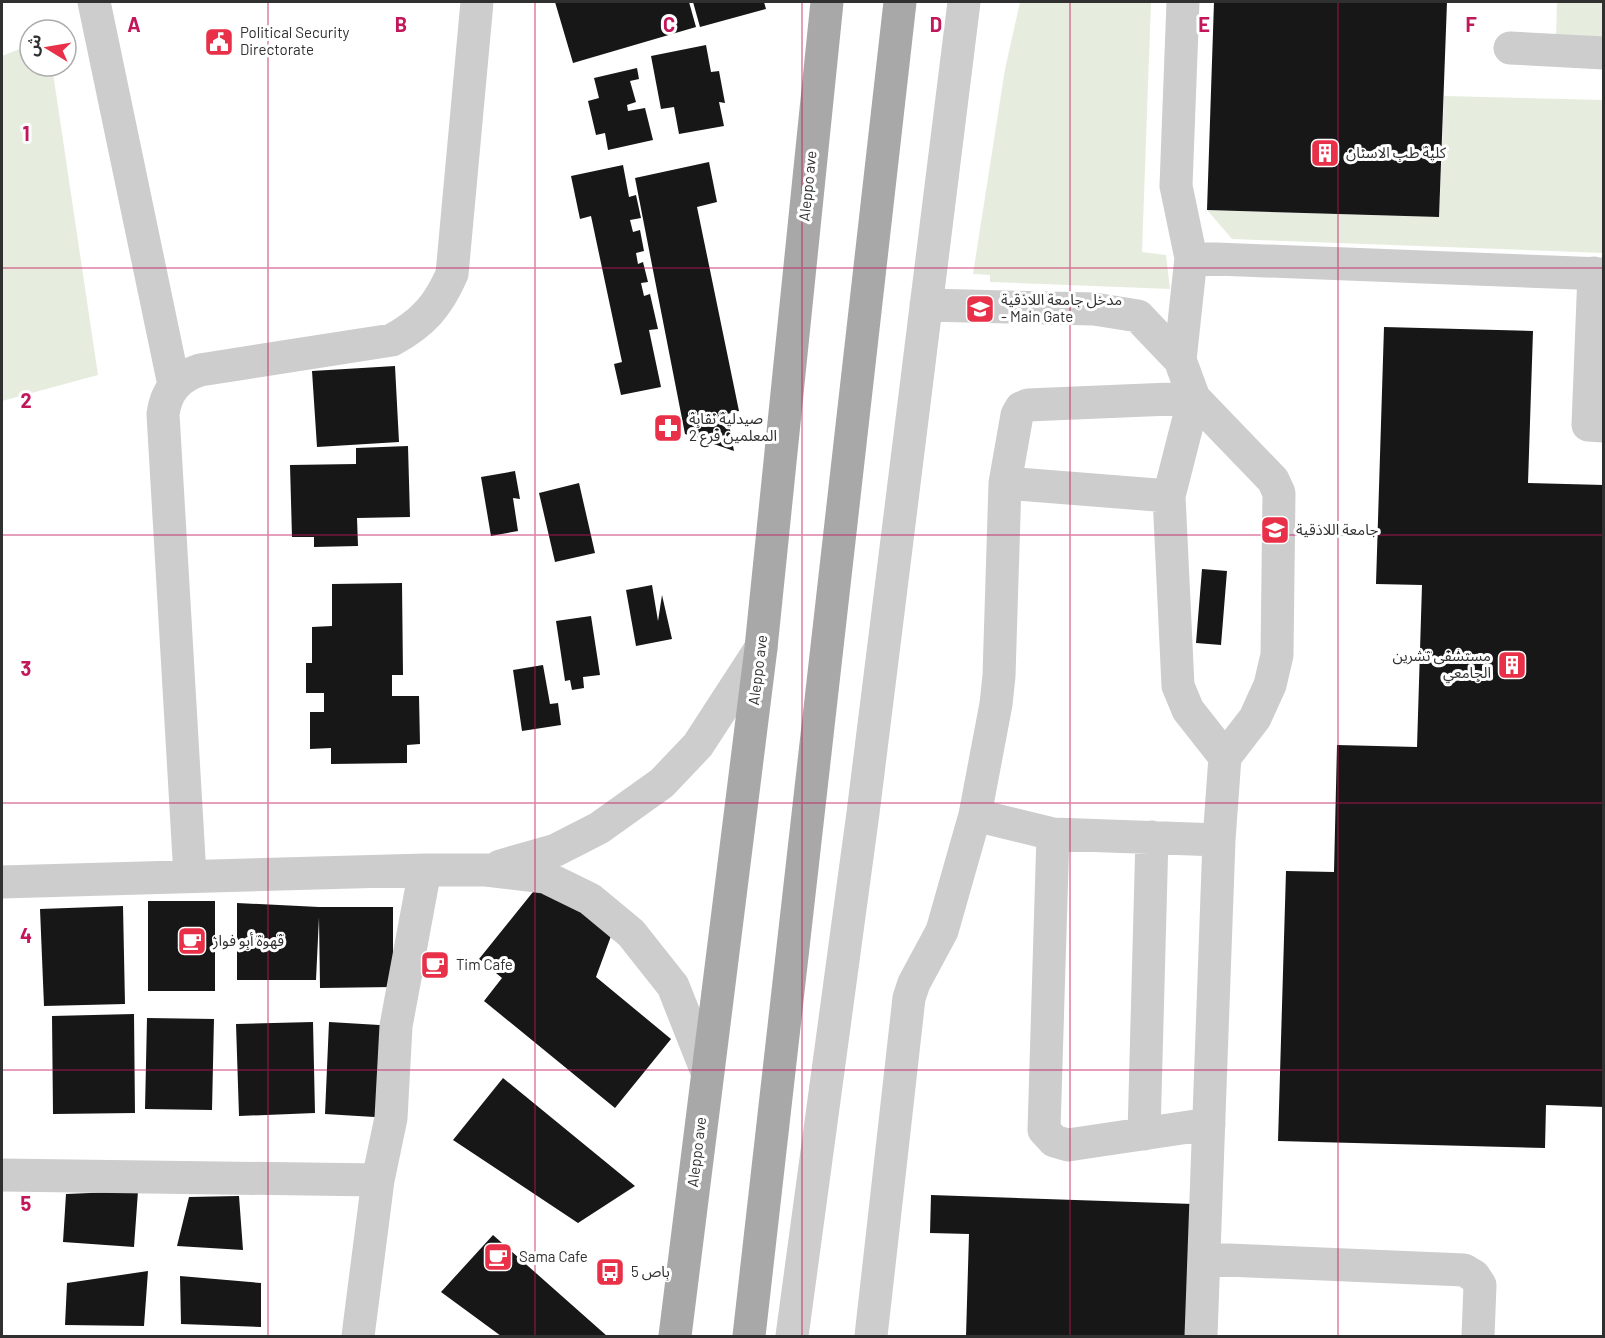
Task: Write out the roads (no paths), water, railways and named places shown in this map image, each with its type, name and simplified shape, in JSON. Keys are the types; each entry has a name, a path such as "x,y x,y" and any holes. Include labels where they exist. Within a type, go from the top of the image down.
{"main road":[{"name":"Aleppo ave","path":"675,1336 761,648 827,2"},
{"path":"749,1336 900,2"}],"street":[{"path":"94,2 174,385"},
{"path":"190,876 163,414 168,394 182,378 200,370 392,340 418,323 437,303 452,274 477,2"},
{"path":"792,1336 863,813 964,2"},
{"path":"1180,360 1191,258 1176,186 1183,2"},
{"path":"1510,48 1604,53"},
{"path":"1191,258 1599,274 1588,425 1604,426"},
{"path":"926,305 1094,309 1138,316 1180,360 1194,398 1273,480 1279,493 1277,655 1270,685 1255,718 1225,757 1219,840 1201,1336"},
{"path":"871,1336 909,998 914,983 942,931 975,815 996,704 999,676 1005,483 1017,415 1021,408 1028,405 1194,398"},
{"path":"1194,398 1169,496 1178,686 1188,710 1225,757"},
{"path":"1005,483 1169,496"},
{"path":"486,870 556,850 599,828 662,783 698,745 761,648"},
{"path":"975,815 1053,834 1219,840"},
{"path":"1053,834 1044,1130 1054,1141 1068,1145 1209,1124"},
{"path":"1144,1134 1152,837"},
{"path":"358,1336 378,1180 391,1118 396,1026 425,870"},
{"path":"2,882 425,870 486,870 545,877 590,899 631,933 673,986 707,1072"},
{"path":"2,1175 378,1180"},
{"path":"1204,1259 1464,1270 1474,1276 1480,1285 1478,1336"}],"place":[{"name":"Political Security Directorate","path":"219,42"},
{"name":"كلية طب الاسنان","path":"1325,153"},
{"name":"مدخل جامعة اللاذقية - Main Gate","path":"980,309"},
{"name":"صيدلية نقابة المعلمين فرع 2","path":"668,428"},
{"name":"جامعة اللاذقية","path":"1275,530"},
{"name":"مستشفى تشرين الجامعي","path":"1512,665"},
{"name":"قهوة أبو فواز","path":"192,941"},
{"name":"Tim Cafe","path":"435,965"},
{"name":"Sama Cafe","path":"498,1257"},
{"name":"باص 5","path":"610,1272"}]}
